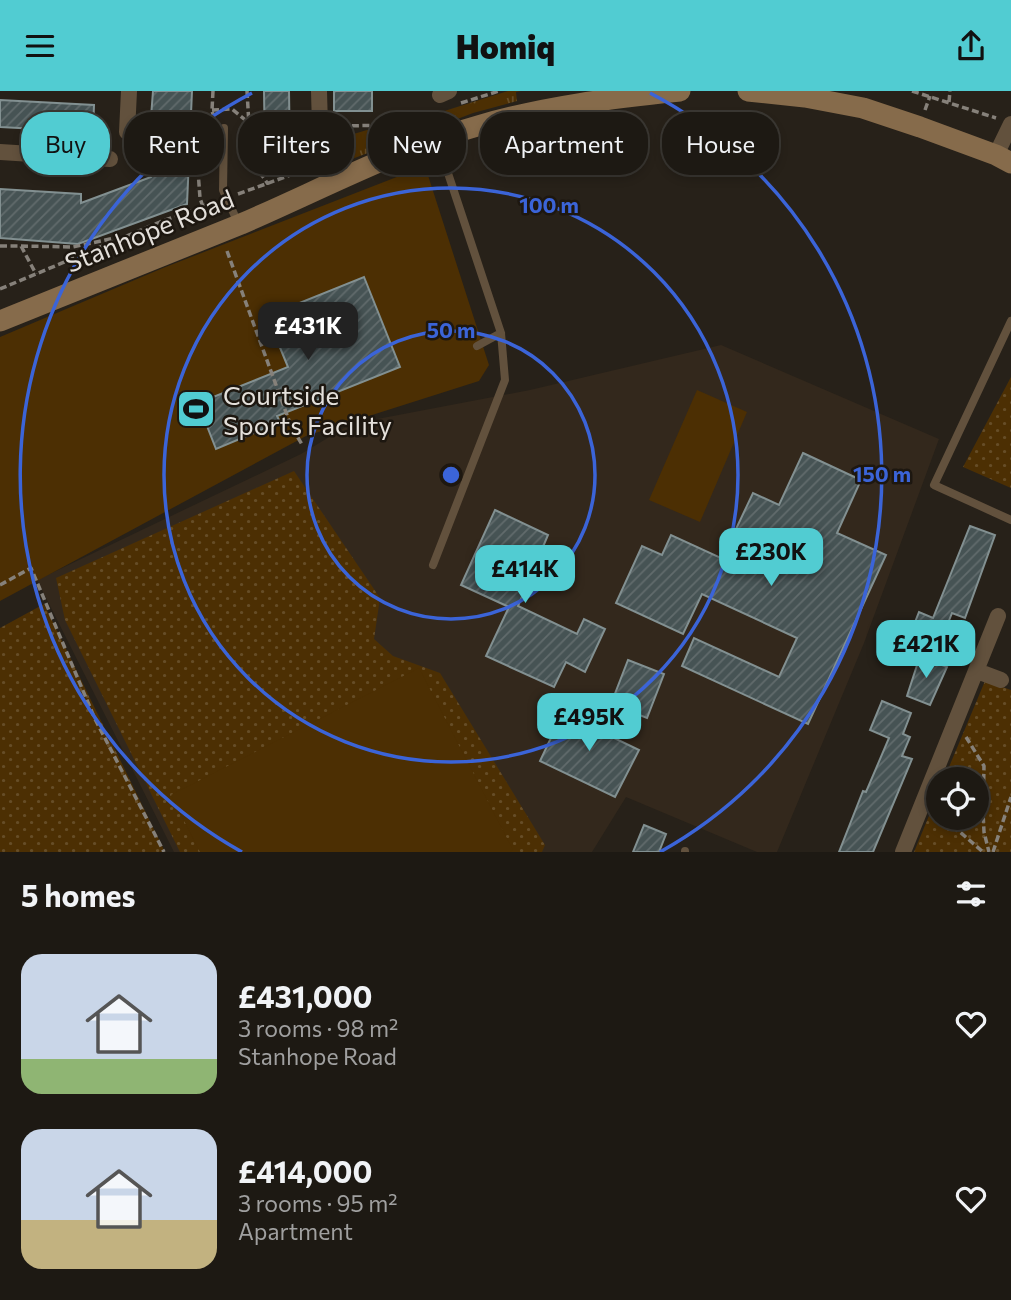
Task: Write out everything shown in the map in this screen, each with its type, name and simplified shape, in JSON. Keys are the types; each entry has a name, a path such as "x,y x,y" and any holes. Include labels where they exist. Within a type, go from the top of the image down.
{"street":[{"path":"128,112 129,91"},
{"path":"319,91 319,112"},
{"name":"Stanhope Road","path":"466,131 518,115 601,95 680,91"},
{"path":"748,91 805,97 863,108 1003,159 1011,124"},
{"path":"0,152 21,153"},
{"name":"Stanhope Road","path":"0,321 230,228 326,175"},
{"path":"902,852 998,616"},
{"path":"977,671 1001,680"}],"lane":[{"path":"224,128 223,190 230,228"},
{"path":"433,565 505,380 501,333 449,175"},
{"path":"1011,321 934,485 1011,520"},
{"path":"477,346 501,333"}],"path":[{"path":"213,91 212,110 232,109 238,114"},
{"path":"247,91 248,112"},
{"path":"450,97 497,91"},
{"path":"912,91 1011,124"},
{"path":"950,91 950,102"},
{"path":"354,125 391,125 435,111"},
{"path":"203,207 197,157 225,155"},
{"path":"262,175 268,184"},
{"path":"226,198 268,184 319,175"},
{"path":"0,289 214,202 230,228 291,426 303,446"},
{"path":"0,246 74,247 132,234"},
{"path":"21,246 36,274"},
{"path":"0,585 31,568 95,719 164,852"},
{"path":"954,722 974,747 984,766 984,832 991,852"},
{"path":"991,852 1011,797"},
{"path":"920,808 960,832 983,852"}],"shaded area":[{"path":"721,345 939,439 864,643 777,852 757,852 626,797 592,852 174,852 37,580 301,454 351,424 530,390"}],"green space":[{"path":"508,91 521,91 516,92 517,101 466,116 466,112 441,112"},
{"path":"367,130 368,153 354,158 354,134"},
{"name":"Courtside Sports Facility","path":"402,175 428,175 489,365 479,381 306,436 0,601 0,337 163,268"},
{"path":"1011,377 1011,488 963,467"},
{"path":"697,390 747,412 700,522 649,500"},
{"path":"294,471 380,598 374,639 393,656 440,673 545,845 542,852 180,852 65,620 56,578"},
{"path":"44,604 165,852 0,852 0,628"},
{"path":"419,668 513,850 200,852 171,795"},
{"path":"985,681 1011,690 1011,852 914,852 926,823 926,830 989,830 989,767 949,767"}],"building":[{"path":"153,91 192,91 191,112 151,112"},
{"path":"264,91 289,91 289,112 264,112"},
{"path":"334,91 372,91 372,111 334,111"},
{"path":"0,100 94,105 94,112 21,112 21,128 0,127"},
{"path":"188,175 187,204 78,244 0,238 0,189 81,194 81,203 151,177"},
{"path":"364,277 400,367 277,416 280,422 216,449 198,403 288,367 267,316"},
{"path":"803,453 861,480 837,533 886,555 808,724 682,666 694,638 779,677 797,638 702,594 683,634 616,603 642,546 662,555 671,535 749,571 763,541 736,529 753,493 779,505"},
{"path":"495,510 548,535 518,606 577,634 584,619 605,629 585,672 566,662 554,687 486,656 509,607 461,585"},
{"path":"970,526 995,535 965,618 952,613 937,651 908,640 919,612 933,618"},
{"path":"920,656 947,667 930,705 907,696"},
{"path":"628,660 664,674 647,718 611,704"},
{"path":"882,701 911,713 903,734 910,737 902,756 912,759 873,852 839,852 863,791 866,792 889,738 870,730"},
{"path":"567,704 585,714 581,722 639,750 615,797 540,761"},
{"path":"644,825 666,834 659,852 633,852"}],"place":[{"name":"Courtside Sports Facility","path":"196,409"}]}
